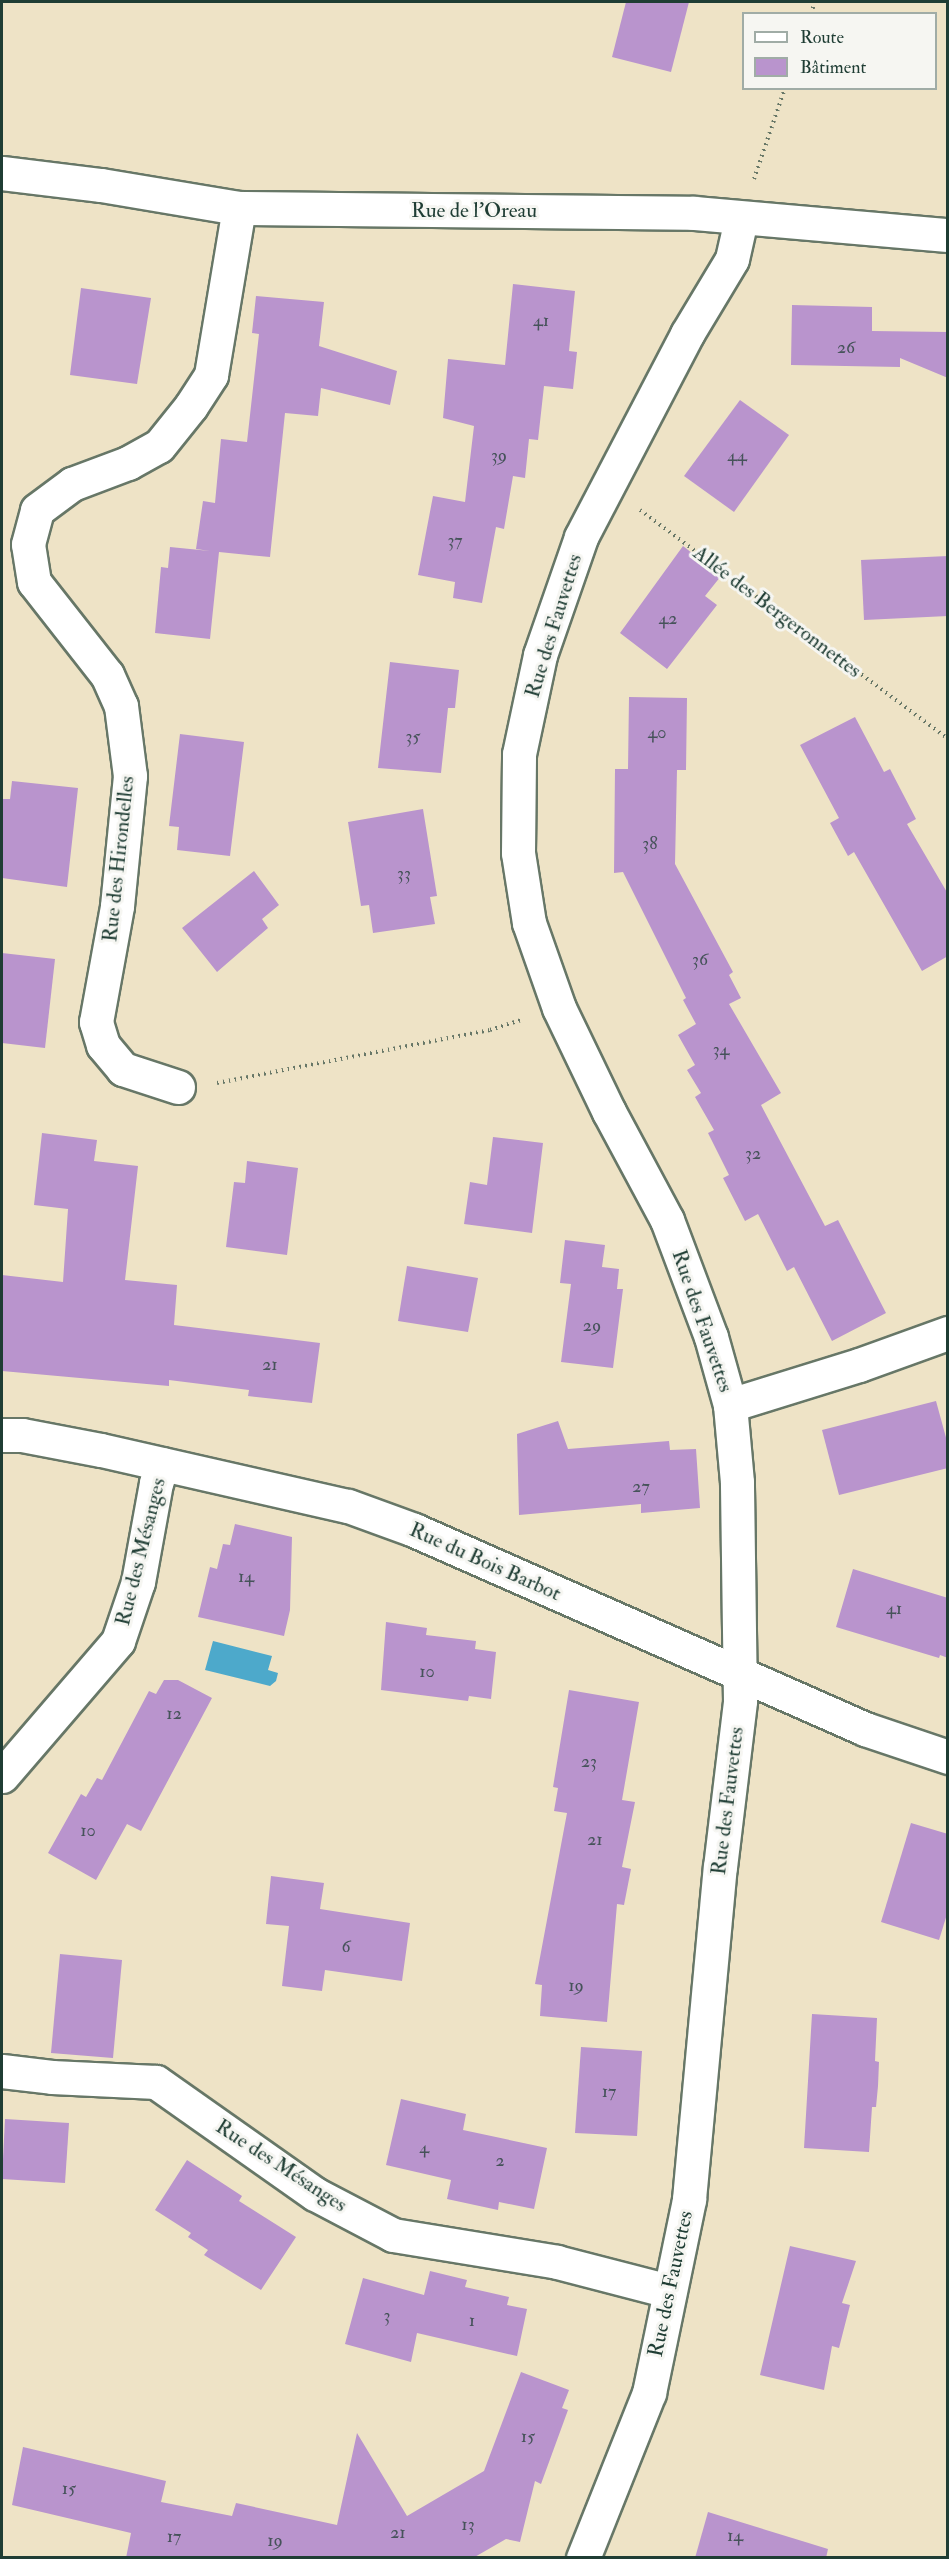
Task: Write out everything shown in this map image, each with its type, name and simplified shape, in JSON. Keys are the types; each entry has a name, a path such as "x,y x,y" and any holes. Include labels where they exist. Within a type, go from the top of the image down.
{"street":[{"name":"Rue de l'Oreau","path":"2,173 101,185 239,208 694,213 741,219 948,235"},
{"name":"Rue des Hirondelles","path":"178,1087 123,1069 103,1045 96,1023 117,906 129,776 121,706 107,675 34,582 28,544 37,510 72,484 128,462 159,446 191,406 211,375 239,208"},
{"name":"Rue des Fauvettes","path":"583,2558 649,2392 689,2199 718,1879 741,1673 738,1482 730,1405 711,1337 667,1220 609,1112 559,1008 529,923 518,853 519,754 540,655 581,537 687,334 732,259 741,219"},
{"path":"730,1405 859,1365 948,1333"},
{"name":"Rue du Bois Barbot","path":"2,1435 22,1435 163,1464 359,1510 414,1530 865,1729 948,1757"},
{"name":"Rue des Mésanges","path":"2,1776 118,1641 138,1582 156,1483 163,1464"},
{"name":"Rue des Mésanges","path":"2,2072 156,2082 315,2194 393,2235 557,2262 669,2291"}],"path":[{"path":"741,219 784,90"},
{"name":"Allée des Bergeronnettes","path":"607,485 948,739"},
{"path":"178,1087 186,1089 490,1030 559,1008"}],"water":[{"path":"213,1641 272,1656 268,1670 278,1673 276,1681 270,1686 205,1670"}],"building":[{"path":"626,2 689,2 671,72 612,57"},
{"path":"513,284 575,291 569,351 577,352 573,389 544,386 538,440 529,439 525,478 513,476 504,529 496,527 482,603 453,598 455,582 418,575 433,496 465,502 474,426 443,418 448,359 505,365"},
{"path":"81,288 151,298 137,384 70,375"},
{"path":"256,296 324,302 319,346 397,371 390,405 321,388 318,416 285,413 270,557 219,552 210,639 155,633 161,567 168,568 170,547 210,551 196,549 203,501 215,503 221,439 247,442 259,334 252,333"},
{"path":"792,305 872,307 872,331 948,332 948,378 900,358 900,367 791,365"},
{"path":"740,400 789,435 734,512 684,476"},
{"path":"683,546 721,576 705,596 717,605 667,669 620,633"},
{"path":"948,556 948,616 864,620 861,560"},
{"path":"390,662 459,670 455,708 448,708 441,773 378,768"},
{"path":"629,697 687,698 686,770 677,770 675,864 733,972 729,975 741,998 729,1004 781,1093 761,1105 825,1226 838,1220 886,1313 832,1341 794,1267 787,1271 758,1214 745,1221 723,1178 729,1175 708,1133 714,1130 695,1097 701,1093 687,1070 695,1065 678,1035 696,1024 683,1000 686,998 623,872 614,873 615,769 628,769"},
{"path":"855,717 884,772 890,769 916,819 907,824 948,894 948,956 922,971 854,852 848,856 830,823 839,818 800,745"},
{"path":"180,734 244,742 230,856 177,850 179,827 169,826"},
{"path":"12,781 78,788 67,887 2,878 2,799 10,799"},
{"path":"423,809 437,896 430,897 435,924 373,933 369,905 361,906 348,822"},
{"path":"254,871 279,905 262,919 268,928 217,972 182,928"},
{"path":"2,953 55,959 45,1048 2,1043"},
{"path":"42,1133 97,1140 94,1161 138,1166 125,1280 177,1285 174,1325 320,1343 312,1403 248,1396 249,1390 169,1380 169,1386 2,1371 2,1275 63,1282 68,1209 34,1205"},
{"path":"493,1137 543,1143 532,1233 464,1224 470,1182 487,1185"},
{"path":"247,1161 298,1168 287,1255 226,1247 234,1182 245,1183"},
{"path":"565,1240 605,1245 602,1267 619,1269 617,1289 623,1289 613,1368 561,1362 571,1284 560,1283"},
{"path":"407,1266 478,1278 468,1332 398,1321"},
{"path":"936,1401 948,1445 948,1468 839,1495 822,1430"},
{"path":"558,1421 568,1449 669,1441 670,1450 696,1449 700,1508 641,1513 641,1504 519,1515 517,1434"},
{"path":"235,1524 292,1537 290,1610 284,1636 198,1617 210,1567 217,1569 223,1544 230,1545"},
{"path":"853,1569 948,1598 948,1658 940,1655 939,1658 836,1627"},
{"path":"386,1622 427,1628 426,1635 476,1641 475,1649 496,1652 491,1699 469,1696 468,1701 381,1690"},
{"path":"164,1680 178,1680 212,1698 141,1831 127,1824 96,1880 48,1853 81,1794 86,1797 97,1778 102,1780 149,1691 156,1694"},
{"path":"569,1690 639,1702 622,1800 635,1802 622,1867 631,1869 624,1905 617,1904 607,2022 540,2016 542,1985 535,1984 567,1813 554,1811 558,1788 553,1787"},
{"path":"911,1823 948,1834 948,1911 939,1940 881,1922"},
{"path":"271,1876 324,1883 320,1909 410,1923 402,1981 325,1970 322,1991 282,1986 289,1926 266,1924"},
{"path":"60,1954 122,1960 113,2058 51,2053"},
{"path":"812,2014 877,2018 875,2061 879,2062 878,2086 876,2107 872,2107 869,2152 804,2148"},
{"path":"581,2047 642,2051 637,2136 575,2133"},
{"path":"401,2099 466,2114 463,2130 547,2148 534,2209 499,2202 498,2210 447,2199 451,2180 386,2165"},
{"path":"5,2119 69,2123 65,2183 2,2179"},
{"path":"187,2160 242,2196 239,2201 296,2237 261,2290 204,2255 208,2250 188,2237 191,2233 155,2210"},
{"path":"790,2246 856,2261 842,2303 850,2305 839,2348 832,2346 824,2390 760,2375"},
{"path":"430,2271 467,2280 465,2287 509,2297 507,2305 527,2309 517,2356 417,2333 411,2362 345,2344 363,2278 424,2295"},
{"path":"521,2372 569,2390 562,2408 568,2410 541,2484 535,2481 520,2542 506,2539 473,2558 126,2558 131,2533 12,2505 23,2447 166,2481 161,2502 232,2516 236,2503 337,2525 357,2433 407,2516 484,2471"},
{"path":"708,2512 828,2549 826,2558 695,2558"}]}
